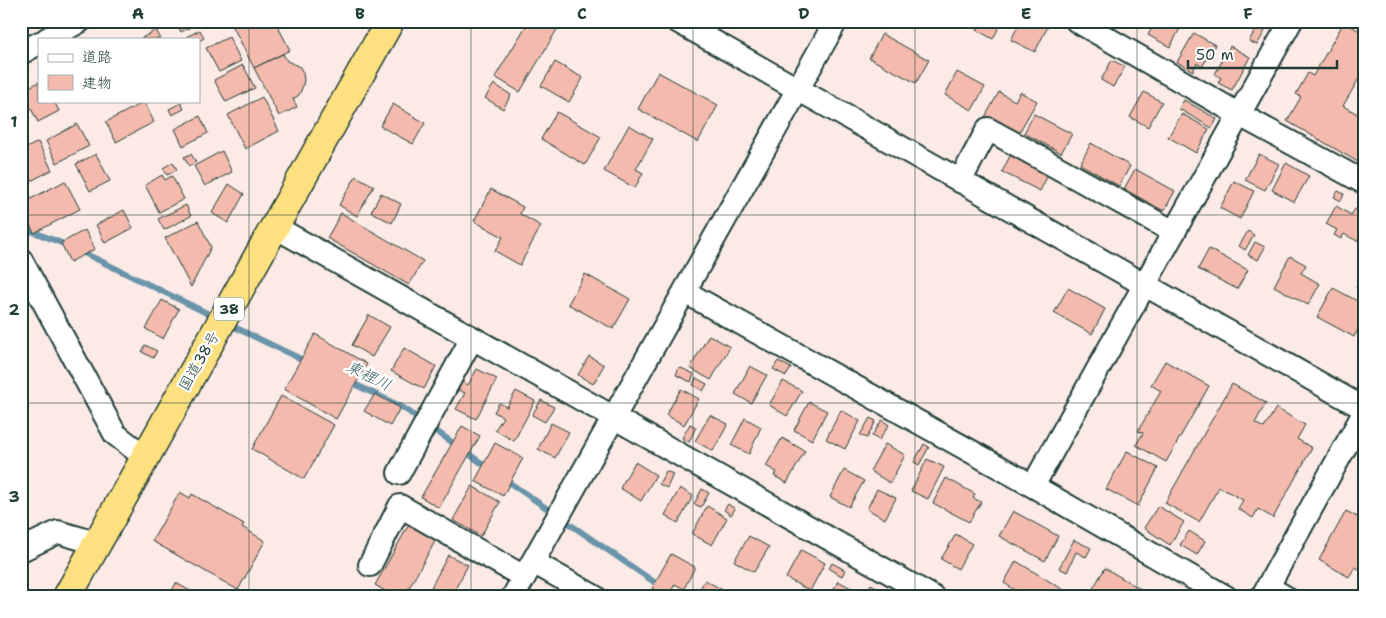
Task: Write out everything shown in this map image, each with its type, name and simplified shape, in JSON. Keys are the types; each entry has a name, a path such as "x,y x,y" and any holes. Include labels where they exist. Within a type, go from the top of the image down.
{"highway":[{"name":"国道38号","path":"67,597 390,21"}],"street":[{"path":"44,35 80,21"},
{"path":"677,21 1365,410 1272,593"},
{"path":"513,597 836,21"},
{"path":"1077,21 1240,115 1365,183"},
{"path":"1034,486 1291,21"},
{"path":"21,53 38,40"},
{"path":"960,181 988,129 1174,232"},
{"path":"275,227 932,597"},
{"path":"21,260 115,434 145,457"},
{"path":"685,292 1034,486 1226,597"},
{"path":"399,473 472,338"},
{"path":"370,565 400,506 529,569 595,597"},
{"path":"21,550 58,532 96,543"}],"building":[{"path":"176,21 200,21 200,22 181,32"},
{"path":"230,21 275,21 290,50 254,68"},
{"path":"529,21 562,21 520,92 495,77"},
{"path":"982,21 1002,21 993,39 977,30"},
{"path":"1029,21 1038,21 1048,26 1035,52 1011,40 1020,22 1027,26"},
{"path":"1156,21 1184,21 1170,47 1148,35"},
{"path":"1344,22 1365,34 1365,68 1343,106 1365,118 1365,166 1287,121 1301,97 1296,94 1308,73 1313,76"},
{"path":"1257,27 1265,31 1257,45 1249,41"},
{"path":"156,30 160,38 142,38"},
{"path":"200,30 204,38 200,40 200,38 186,37"},
{"path":"1194,33 1215,45 1202,67 1197,63 1193,71 1177,62"},
{"path":"882,34 929,60 916,83 869,58"},
{"path":"229,37 241,61 219,72 206,48"},
{"path":"1230,46 1250,57 1232,90 1218,83 1221,78 1215,74"},
{"path":"283,54 287,61 300,67 304,80 299,95 293,99 297,107 279,116 254,68"},
{"path":"1112,60 1125,67 1113,87 1101,80"},
{"path":"555,62 583,78 569,102 541,86"},
{"path":"243,65 255,88 226,102 214,80"},
{"path":"658,72 718,105 698,142 638,109"},
{"path":"957,72 985,87 972,110 945,95"},
{"path":"38,83 38,102 54,102 59,111 38,122 22,91"},
{"path":"494,84 511,95 503,109 485,98"},
{"path":"999,92 1015,101 1020,92 1037,101 1017,136 985,117"},
{"path":"1144,92 1162,102 1148,127 1130,117"},
{"path":"262,97 279,131 245,149 228,115"},
{"path":"1184,100 1217,119 1212,128 1179,109"},
{"path":"144,102 154,122 116,142 106,122"},
{"path":"181,103 184,109 172,115 169,109"},
{"path":"393,104 425,123 413,144 380,126"},
{"path":"557,112 601,137 585,165 541,139"},
{"path":"1034,114 1072,134 1061,153 1024,133"},
{"path":"1182,114 1209,129 1196,153 1168,137"},
{"path":"200,116 208,133 183,146 175,129"},
{"path":"77,124 89,146 57,163 46,141"},
{"path":"629,125 653,139 636,169 643,173 635,188 604,171"},
{"path":"38,142 52,170 23,185 21,182 21,151"},
{"path":"1091,143 1130,166 1119,186 1080,164"},
{"path":"222,151 232,172 205,186 194,166"},
{"path":"1012,152 1050,171 1040,191 1002,172"},
{"path":"96,154 110,181 90,191 76,164"},
{"path":"191,154 196,162 189,166 184,157"},
{"path":"1259,154 1279,164 1265,190 1245,180"},
{"path":"173,162 177,170 167,175 163,168"},
{"path":"1286,163 1309,176 1294,202 1272,190"},
{"path":"1135,169 1175,191 1164,211 1124,189"},
{"path":"162,175 165,180 172,176 184,199 159,212 145,185"},
{"path":"356,176 374,186 357,216 339,205"},
{"path":"65,181 80,209 34,233 21,204"},
{"path":"1234,181 1254,191 1240,219 1220,208"},
{"path":"229,184 244,194 228,223 212,213"},
{"path":"491,189 523,207 520,214 541,226 520,265 495,251 503,237 474,221"},
{"path":"1338,191 1344,194 1341,201 1334,197"},
{"path":"381,193 401,204 392,223 371,212"},
{"path":"186,205 191,216 164,230 158,219"},
{"path":"1336,206 1351,215 1355,209 1365,214 1365,227 1357,241 1344,234 1341,239 1334,235 1337,230 1326,224"},
{"path":"124,210 133,228 105,243 96,225"},
{"path":"341,213 423,261 409,285 327,238"},
{"path":"198,221 211,247 191,287 165,238"},
{"path":"85,230 95,249 70,262 61,243"},
{"path":"1248,231 1254,235 1245,250 1239,246"},
{"path":"1255,242 1265,247 1258,260 1248,255"},
{"path":"1209,249 1248,270 1237,289 1198,269"},
{"path":"1290,256 1306,265 1301,273 1320,284 1308,305 1274,286"},
{"path":"1365,270 1365,292 1356,288"},
{"path":"585,274 630,299 613,329 568,304"},
{"path":"1068,288 1105,309 1092,334 1054,313"},
{"path":"1333,288 1365,305 1365,316 1354,337 1317,317"},
{"path":"162,300 179,309 163,339 146,329"},
{"path":"369,315 390,327 372,357 352,345"},
{"path":"315,334 367,364 336,419 284,389"},
{"path":"709,335 730,347 711,380 690,368"},
{"path":"145,345 157,351 153,358 142,352"},
{"path":"404,348 436,366 424,389 391,371"},
{"path":"589,356 604,365 593,384 578,375"},
{"path":"778,361 791,368 786,376 773,369"},
{"path":"1165,361 1209,386 1166,462 1136,445 1143,433 1138,431 1161,391 1151,385"},
{"path":"750,366 767,375 751,403 735,394"},
{"path":"679,367 694,374 691,382 676,375"},
{"path":"477,369 497,379 476,419 456,409 465,393 458,390 462,381 468,385"},
{"path":"696,378 707,384 703,391 693,385"},
{"path":"783,381 802,391 787,416 769,405"},
{"path":"1232,384 1266,403 1255,423 1264,428 1276,408 1305,425 1297,439 1312,448 1273,518 1258,509 1253,518 1238,509 1243,500 1219,487 1199,522 1165,503"},
{"path":"681,389 699,399 684,425 666,415"},
{"path":"516,391 535,401 514,441 495,430 503,417 494,412 499,403 507,407"},
{"path":"375,394 400,408 390,426 364,411"},
{"path":"281,396 334,425 304,479 252,449"},
{"path":"541,400 554,407 545,422 532,415"},
{"path":"809,402 827,411 812,440 794,430"},
{"path":"841,410 860,421 845,449 826,439"},
{"path":"710,415 728,424 713,451 695,441"},
{"path":"745,418 761,427 749,454 731,445"},
{"path":"870,418 876,421 867,438 860,435"},
{"path":"882,420 889,425 879,440 872,436"},
{"path":"551,423 569,432 555,458 538,449"},
{"path":"690,424 696,427 689,442 682,438"},
{"path":"462,426 480,436 439,508 421,497"},
{"path":"782,438 805,451 787,483 774,476 777,472 766,466"},
{"path":"495,443 523,458 503,496 475,481"},
{"path":"885,444 905,455 890,483 870,471"},
{"path":"924,444 929,447 919,465 914,462"},
{"path":"1127,451 1158,468 1138,506 1106,489"},
{"path":"927,459 944,467 928,499 911,491"},
{"path":"635,462 656,475 641,501 620,488"},
{"path":"844,470 864,481 849,507 830,497"},
{"path":"666,471 673,474 667,488 659,484"},
{"path":"946,478 975,494 973,498 981,502 969,522 933,503"},
{"path":"472,486 500,502 481,536 453,520"},
{"path":"680,488 693,496 678,523 665,515"},
{"path":"702,489 709,493 701,507 694,504"},
{"path":"877,489 896,498 885,519 867,509"},
{"path":"180,492 190,498 192,494 244,524 242,527 265,541 238,590 152,541"},
{"path":"728,504 735,509 731,515 724,510"},
{"path":"707,506 727,518 712,545 692,534"},
{"path":"1158,506 1184,522 1170,545 1144,528"},
{"path":"1013,511 1058,536 1045,561 999,536"},
{"path":"1346,511 1365,521 1365,572 1355,567 1349,577 1319,560"},
{"path":"411,521 438,536 404,597 395,597 375,585"},
{"path":"1189,531 1205,541 1197,555 1180,545"},
{"path":"956,534 972,544 958,569 941,559"},
{"path":"749,536 769,547 754,572 734,561"},
{"path":"1074,540 1091,548 1086,557 1076,552 1067,572 1059,568"},
{"path":"801,550 825,563 810,591 786,578"},
{"path":"671,554 695,567 684,589 675,584 668,597 652,588"},
{"path":"448,555 468,565 451,597 426,597"},
{"path":"1016,561 1067,592 1064,597 1026,597 1004,583"},
{"path":"832,563 845,570 842,576 829,569"},
{"path":"1105,568 1154,597 1099,597 1091,592"},
{"path":"705,580 726,592 723,597 695,597"},
{"path":"838,581 857,591 854,597 830,597"},
{"path":"176,583 201,597 169,597"},
{"path":"871,584 881,590 877,597 864,597"},
{"path":"1170,591 1178,595 1177,597 1166,597"}],"waterway":[{"name":"東裡川","path":"21,227 69,246"},
{"name":"東裡川","path":"80,251 217,318"},
{"name":"東裡川","path":"228,324 307,362"},
{"name":"東裡川","path":"348,381 402,407 490,469"},
{"name":"東裡川","path":"504,479 676,597"}]}
